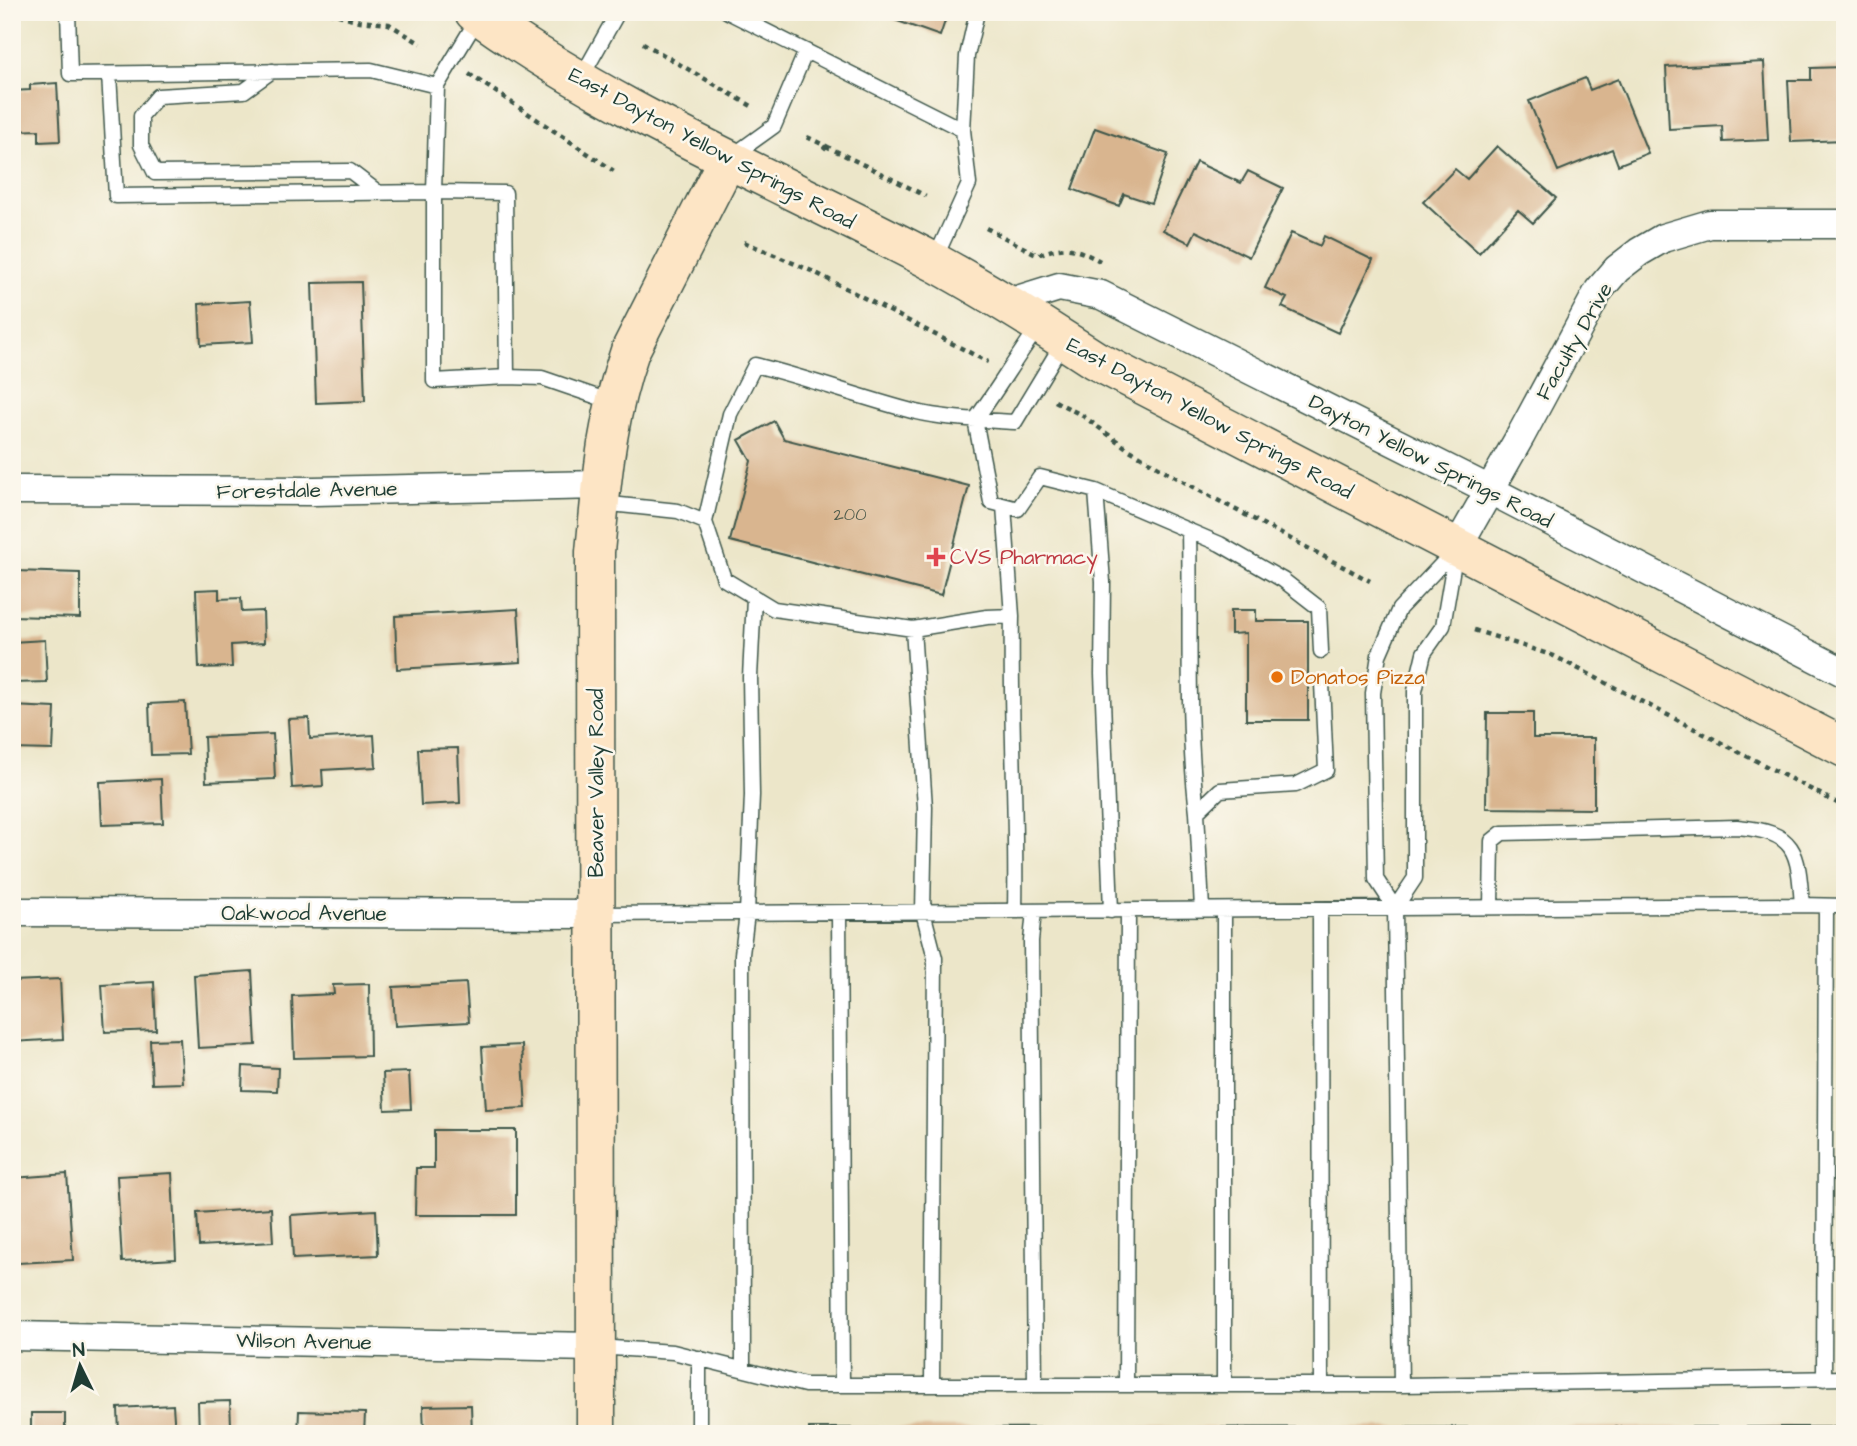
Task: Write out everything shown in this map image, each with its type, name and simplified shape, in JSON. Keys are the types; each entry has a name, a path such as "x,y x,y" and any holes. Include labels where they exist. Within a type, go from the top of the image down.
{"main road":[{"name":"East Dayton Yellow Springs Road","path":"476,14 579,81 727,160 934,262 1008,303 1095,360 1845,748"},
{"name":"Beaver Valley Road","path":"596,1434 595,552 604,451 614,402 630,351 727,160"}],"street":[{"name":"Faculty Drive","path":"1456,549 1599,290 1617,269 1664,237 1710,225 1845,224"},
{"name":"Dayton Yellow Springs Road","path":"1008,303 1059,287 1101,295 1490,490 1845,673"},
{"name":"Forestdale Avenue","path":"12,490 601,494"},
{"name":"Oakwood Avenue","path":"12,912 596,914"},
{"name":"Wilson Avenue","path":"12,1336 595,1347"}],"lane":[{"path":"68,12 69,74 371,70 437,86"},
{"path":"579,81 618,12"},
{"path":"728,12 963,130"},
{"path":"934,262 969,184 963,130 967,56 977,12"},
{"path":"967,56 988,12"},
{"path":"476,14 437,86 434,381 542,378 614,402"},
{"path":"727,160 775,126 806,51"},
{"path":"272,71 244,91 158,96 141,116 141,145 155,173 349,171 379,193"},
{"path":"109,74 116,196 505,193 506,377"},
{"path":"975,420 997,391 1014,360 1053,332"},
{"path":"1012,617 988,617 913,629 774,609 724,579 705,522 730,414 755,365 816,380 914,411 975,420 1015,422 1053,332"},
{"path":"975,420 997,504 1012,617 1012,744 1017,839 1015,911"},
{"path":"997,504 1018,509 1040,477 1096,491 1220,544 1283,580 1319,608 1321,651"},
{"path":"1096,491 1103,582 1102,687 1111,911"},
{"path":"601,494 678,511 705,522"},
{"path":"1189,531 1189,697 1202,909"},
{"path":"1401,1385 1395,908 1376,879 1373,692 1380,654 1399,609 1456,549"},
{"path":"1395,908 1415,878 1415,691 1424,653 1443,626 1456,549"},
{"path":"743,1369 742,954 747,913 752,795 750,677 754,598"},
{"path":"913,629 925,807 923,912 935,958 932,1385"},
{"path":"1196,812 1220,790 1296,785 1326,770 1322,683"},
{"path":"1491,907 1492,841 1502,833 1737,827 1771,833 1783,838 1794,850 1799,867 1802,905"},
{"path":"1824,1378 1826,906"},
{"path":"596,914 1845,906"},
{"path":"1320,909 1321,1385"},
{"path":"1224,910 1224,1385"},
{"path":"1034,911 1031,941 1035,1385"},
{"path":"1126,1385 1128,911"},
{"path":"839,913 842,1385"},
{"path":"595,1347 673,1352 806,1385 1401,1385 1845,1378"},
{"path":"699,1358 699,1434"}],"path":[{"path":"328,12 360,21 389,24 421,44"},
{"path":"643,43 755,108"},
{"path":"464,71 614,171"},
{"path":"807,137 926,196"},
{"path":"822,151 827,146"},
{"path":"744,242 814,272 989,363"},
{"path":"1050,398 1083,416 1128,449 1191,486 1370,581"},
{"path":"1474,630 1554,656 1845,807"}],"building":[{"path":"872,12 948,12 940,36"},
{"path":"1764,62 1768,140 1723,142 1722,126 1669,129 1666,67"},
{"path":"1843,67 1845,140 1791,142 1788,80 1811,80 1811,68"},
{"path":"1585,78 1590,90 1618,79 1648,153 1618,165 1612,149 1558,171 1529,101"},
{"path":"57,83 60,141 39,142 39,130 12,131 12,91 30,90 30,85"},
{"path":"1095,128 1168,154 1151,203 1124,194 1119,206 1072,189"},
{"path":"1497,146 1556,198 1533,223 1518,210 1479,253 1423,202 1455,169 1467,179"},
{"path":"1196,162 1241,183 1248,171 1283,188 1249,257 1196,231 1190,243 1163,230"},
{"path":"1291,233 1320,246 1324,236 1373,260 1338,333 1282,307 1287,298 1265,288"},
{"path":"361,282 365,401 316,403 312,283"},
{"path":"250,301 253,342 201,345 199,304"},
{"name":"CVS Pharmacy","path":"774,421 784,439 969,486 941,595 730,541 751,461 739,440"},
{"path":"14,571 80,573 80,618 12,616"},
{"path":"219,589 219,599 241,598 242,612 263,611 264,643 231,645 232,667 199,668 196,590"},
{"path":"518,609 521,662 397,669 395,616"},
{"name":"Donatos Pizza","path":"1231,610 1256,610 1256,621 1308,621 1308,720 1246,720 1246,633 1231,634"},
{"path":"45,640 47,682 12,683 12,642"},
{"path":"185,702 188,754 151,755 149,704"},
{"path":"12,706 55,708 53,750 12,749"},
{"path":"1487,713 1533,713 1533,738 1594,738 1594,809 1486,808"},
{"path":"309,718 310,739 374,735 376,767 322,770 323,786 292,788 288,719"},
{"path":"273,734 275,779 206,782 204,737"},
{"path":"458,748 460,803 421,805 418,749"},
{"path":"161,779 163,823 102,825 100,782"},
{"path":"252,971 256,1045 198,1048 194,975"},
{"path":"60,979 63,1039 12,1042 12,981"},
{"path":"154,982 156,1030 105,1032 102,985"},
{"path":"466,983 469,1022 395,1026 393,987"},
{"path":"369,984 370,1056 294,1058 292,996 334,994 333,985"},
{"path":"180,1039 183,1083 152,1084 150,1040"},
{"path":"522,1045 526,1108 486,1110 482,1047"},
{"path":"243,1066 278,1068 277,1091 242,1090"},
{"path":"409,1072 411,1109 385,1110 383,1073"},
{"path":"434,1130 516,1130 516,1215 415,1215 416,1168 434,1168"},
{"path":"172,1173 176,1259 122,1262 117,1176"},
{"path":"67,1174 73,1260 18,1263 13,1178"},
{"path":"271,1208 273,1242 199,1246 197,1213"},
{"path":"376,1210 378,1255 293,1259 291,1215"},
{"path":"230,1401 231,1425 245,1425 246,1434 199,1434 198,1402"},
{"path":"173,1405 175,1434 119,1434 118,1408"},
{"path":"471,1405 472,1434 424,1434 423,1406"},
{"path":"299,1411 365,1413 364,1434 298,1434"},
{"path":"31,1413 65,1413 65,1434 31,1434"},
{"path":"1845,1427 1845,1434 809,1434 809,1428"}],"place":[{"name":"CVS Pharmacy","path":"936,557"},
{"name":"Donatos Pizza","path":"1277,677"}]}
